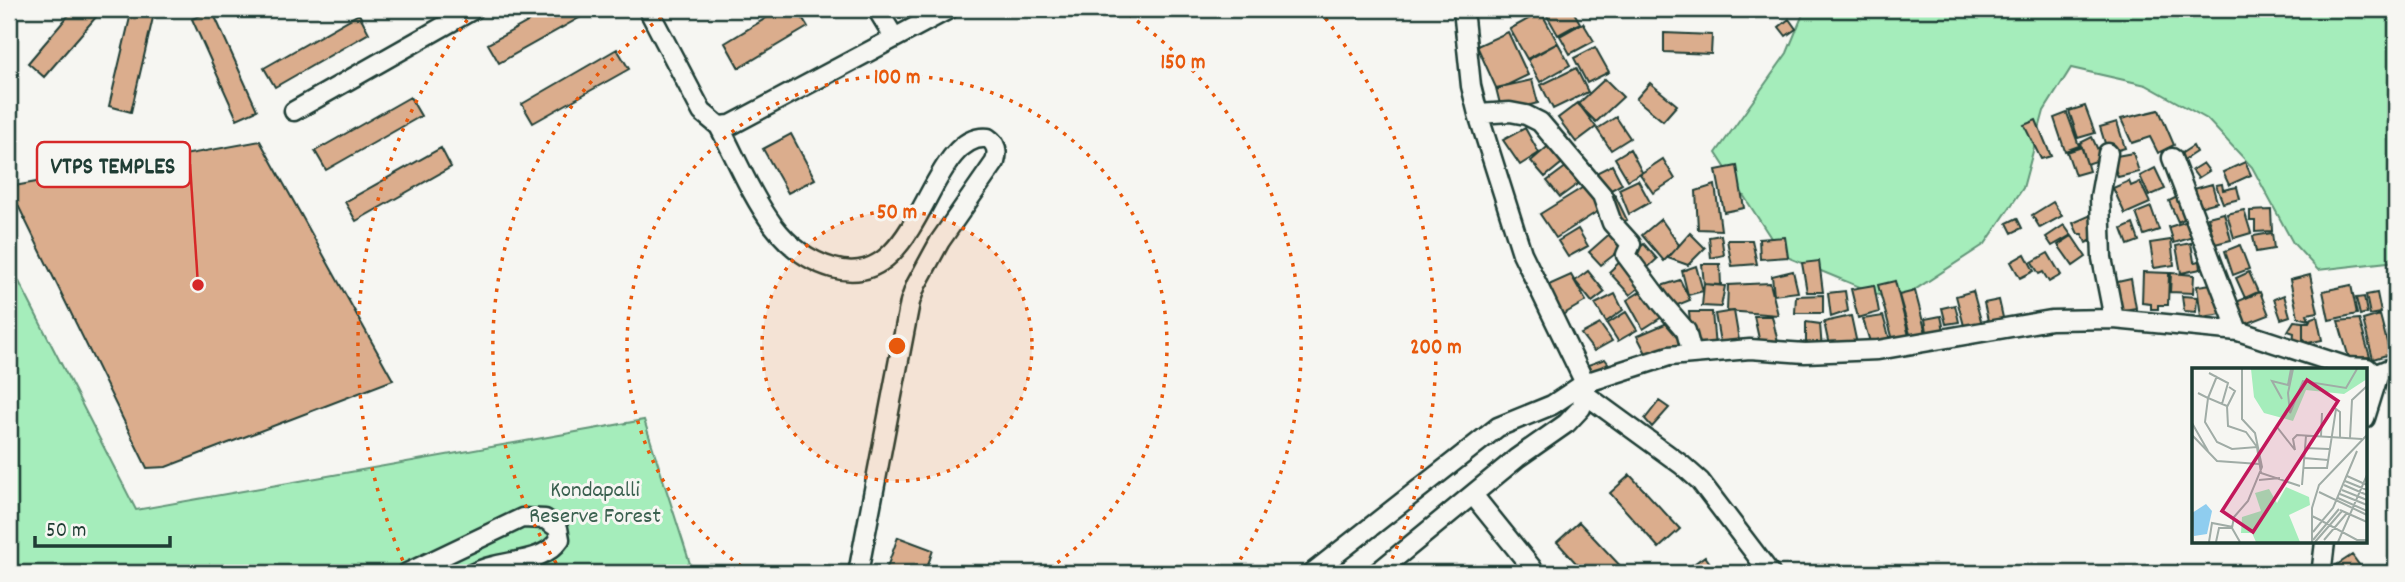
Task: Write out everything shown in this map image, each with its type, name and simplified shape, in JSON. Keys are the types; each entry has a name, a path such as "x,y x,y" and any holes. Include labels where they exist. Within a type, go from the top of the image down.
{"street":[{"path":"294,111 474,9"},
{"path":"648,9 702,112 719,126 773,225 788,242 820,264 840,270 865,269 891,255 960,149 972,140 982,137 988,138 996,146 995,162 940,241 916,285 910,302 859,568"},
{"path":"877,9 894,37"},
{"path":"719,126 731,125 949,9"},
{"path":"1463,9 1471,86 1522,253 1586,389 1700,481 1770,573"},
{"path":"1478,114 1510,112 1540,122 1602,195 1612,223 1631,244 1626,255 1686,331 1692,354"},
{"path":"2108,153 2100,209 2102,258 2114,319"},
{"path":"2172,158 2238,331"},
{"path":"1312,573 1498,427 1669,356 1750,349 1805,353 1878,350 2051,320 2114,319 2238,331 2348,366 2367,368 2373,373 2396,366"},
{"path":"2366,415 2379,373"},
{"path":"1377,573 1517,458 1567,423 1581,408 1586,389"},
{"path":"1473,495 1536,573"},
{"path":"407,573 522,518 545,519 558,528 560,539 553,550 540,556 484,568 474,573"},
{"path":"2325,544 2322,567 2325,573"}],"green space":[{"path":"1805,9 2396,9 2396,261 2318,270 2293,243 2252,167 2207,119 2146,85 2071,68 2044,111 2023,188 1985,244 1896,302 1782,255 1716,153 1787,53"},
{"name":"Kondapalli Reserve Forest","path":"9,262 136,510 644,420 693,573 9,573"}],"building":[{"path":"74,9 103,9 44,77 28,63"},
{"path":"132,9 155,9 131,112 109,106"},
{"path":"551,9 595,9 499,63 488,44"},
{"path":"781,9 797,9 808,27 739,68 725,43"},
{"path":"1555,9 1572,9 1580,23 1558,35 1546,14"},
{"path":"212,10 257,110 237,119 192,19"},
{"path":"1541,12 1558,43 1527,59 1510,29"},
{"path":"359,14 369,33 275,87 264,68"},
{"path":"1789,19 1796,29 1786,36 1779,27"},
{"path":"1583,23 1594,41 1570,54 1560,36"},
{"path":"1508,32 1528,75 1497,90 1477,46"},
{"path":"1664,33 1712,35 1711,54 1664,52"},
{"path":"1558,43 1570,65 1540,82 1528,60"},
{"path":"1595,47 1609,72 1587,83 1574,58"},
{"path":"617,49 629,69 533,123 522,104"},
{"path":"1576,68 1588,92 1553,109 1541,85"},
{"path":"1605,79 1623,97 1596,122 1578,104"},
{"path":"1532,80 1538,103 1502,112 1496,88"},
{"path":"1650,83 1677,105 1663,121 1636,99"},
{"path":"410,97 421,116 326,170 315,151"},
{"path":"1578,103 1596,127 1576,142 1558,118"},
{"path":"2085,106 2095,133 2078,138 2069,111"},
{"path":"2159,110 2174,145 2158,153 2150,137 2132,143 2121,119"},
{"path":"2067,113 2079,146 2065,151 2054,118"},
{"path":"1616,117 1630,138 1611,150 1597,129"},
{"path":"2036,120 2051,156 2041,159 2024,125"},
{"path":"2117,122 2125,148 2108,153 2100,127"},
{"path":"1525,128 1539,153 1520,165 1503,140"},
{"path":"791,134 815,179 788,193 763,149"},
{"path":"2092,137 2102,159 2087,164 2080,143"},
{"path":"260,141 393,380 166,467 147,468 9,187"},
{"path":"1553,142 1567,159 1545,177 1531,161"},
{"path":"2193,146 2196,152 2182,161 2179,155"},
{"path":"2082,147 2089,171 2075,175 2067,152"},
{"path":"441,148 451,167 356,221 345,202"},
{"path":"1630,149 1642,172 1628,180 1615,158"},
{"path":"2133,153 2139,172 2118,177 2111,157"},
{"path":"1663,159 1675,179 1653,193 1640,174"},
{"path":"2245,162 2251,175 2229,185 2223,172"},
{"path":"1571,163 1586,178 1560,197 1547,181"},
{"path":"2203,163 2209,171 2198,178 2192,170"},
{"path":"1612,165 1622,184 1602,195 1586,178"},
{"path":"1737,166 1744,208 1724,212 1716,170"},
{"path":"2155,168 2165,189 2149,196 2140,176"},
{"path":"1638,180 1650,202 1629,214 1619,189"},
{"path":"2129,181 2131,186 2140,182 2150,203 2125,214 2113,188"},
{"path":"1590,183 1606,206 1556,238 1540,214"},
{"path":"2212,184 2217,202 2199,207 2194,189"},
{"path":"2222,184 2223,190 2237,187 2240,199 2223,203 2216,185"},
{"path":"1715,185 1721,230 1698,229 1696,191"},
{"path":"1614,193 1627,220 1616,225 1603,199"},
{"path":"2179,196 2188,217 2178,222 2169,201"},
{"path":"2053,202 2062,216 2040,228 2032,215"},
{"path":"2151,207 2159,230 2144,235 2136,213"},
{"path":"2244,210 2251,233 2234,238 2227,214"},
{"path":"2271,210 2272,231 2255,232 2255,221 2250,221 2250,211"},
{"path":"2224,213 2231,240 2215,244 2208,217"},
{"path":"2091,215 2100,236 2086,243 2073,223"},
{"path":"2017,218 2022,228 2012,233 2007,223"},
{"path":"1661,219 1679,245 1664,261 1642,235"},
{"path":"2191,220 2196,236 2174,243 2169,227"},
{"path":"2133,224 2139,241 2128,245 2122,229"},
{"path":"2064,225 2071,235 2052,246 2046,237"},
{"path":"1578,229 1588,246 1568,257 1558,241"},
{"path":"1614,230 1624,247 1601,265 1589,252"},
{"path":"1690,233 1705,248 1688,265 1668,258"},
{"path":"2272,233 2274,249 2256,252 2253,236"},
{"path":"1721,235 1724,255 1711,258 1709,237"},
{"path":"2072,236 2086,257 2073,266 2058,245"},
{"path":"1785,237 1788,257 1760,259 1759,239"},
{"path":"1727,240 1752,240 1757,264 1732,266"},
{"path":"2171,240 2174,265 2154,268 2150,243"},
{"path":"2191,243 2194,262 2200,261 2201,269 2181,273 2176,246"},
{"path":"1644,244 1657,259 1644,271 1630,256"},
{"path":"2240,245 2249,269 2233,275 2225,251"},
{"path":"2048,253 2061,275 2049,282 2043,272 2039,274 2032,262"},
{"path":"2025,254 2034,271 2020,278 2011,262"},
{"path":"1624,258 1645,283 1630,295 1609,272"},
{"path":"1819,261 1823,292 1807,292 1802,263"},
{"path":"1702,264 1720,264 1721,285 1704,284"},
{"path":"1696,266 1703,291 1688,295 1682,271"},
{"path":"1588,271 1605,292 1592,302 1575,281"},
{"path":"1793,271 1798,292 1774,295 1772,276"},
{"path":"2143,272 2169,273 2168,305 2158,305 2158,309 2151,309 2151,304 2142,303"},
{"path":"2249,272 2258,292 2245,298 2236,278"},
{"path":"2171,273 2194,275 2193,293 2170,292"},
{"path":"1571,275 1586,301 1557,318 1542,288"},
{"path":"2310,275 2318,312 2307,314 2309,320 2298,317 2290,280"},
{"path":"2131,279 2136,308 2118,311 2113,283"},
{"path":"1680,280 1690,300 1670,308 1661,286"},
{"path":"1895,281 1909,336 1893,340 1878,285"},
{"path":"1770,283 1778,315 1727,311 1728,285"},
{"path":"2219,283 2223,314 2201,317 2197,286"},
{"path":"1704,284 1725,286 1721,307 1702,306"},
{"path":"1874,285 1879,312 1858,318 1851,289"},
{"path":"2351,285 2357,314 2329,320 2323,291"},
{"path":"1645,289 1662,317 1643,329 1627,300"},
{"path":"1845,291 1848,311 1831,317 1828,293"},
{"path":"1915,291 1927,337 1912,341 1899,295"},
{"path":"1973,291 1983,328 1966,333 1956,296"},
{"path":"2260,292 2269,315 2243,325 2234,303"},
{"path":"2377,293 2381,313 2370,315 2366,295"},
{"path":"1615,294 1623,310 1606,322 1595,304"},
{"path":"1823,295 1823,313 1795,313 1796,296"},
{"path":"2284,295 2290,316 2281,319 2274,299"},
{"path":"2182,296 2197,297 2196,312 2184,311"},
{"path":"2364,297 2367,313 2360,315 2356,298"},
{"path":"1999,300 2004,322 1989,325 1984,303"},
{"path":"1955,305 1959,322 1946,324 1942,308"},
{"path":"1734,311 1740,346 1721,348 1715,314"},
{"path":"1626,312 1637,330 1618,341 1607,324"},
{"path":"1689,312 1712,312 1715,348 1693,349"},
{"path":"2380,315 2390,354 2373,359 2363,320"},
{"path":"1754,316 1772,316 1779,347 1761,348"},
{"path":"1851,316 1857,344 1830,350 1824,322"},
{"path":"1883,316 1890,340 1870,342 1863,319"},
{"path":"1941,316 1945,335 1928,338 1925,319"},
{"path":"2317,316 2322,340 2308,343 2303,338 2303,322 2309,322"},
{"path":"2359,319 2370,357 2349,358 2338,321"},
{"path":"1672,321 1688,349 1650,361 1637,336"},
{"path":"2294,321 2303,322 2303,343 2293,342 2294,333 2288,331"},
{"path":"1806,322 1820,324 1822,351 1806,351"},
{"path":"1600,324 1612,341 1594,351 1581,334"},
{"path":"1605,359 1614,371 1594,377 1588,365"},
{"path":"1659,401 1669,408 1652,427 1645,419"},
{"path":"1630,475 1680,529 1659,548 1610,493"},
{"path":"1579,522 1627,573 1585,573 1557,542"},
{"path":"898,537 933,550 925,573 885,573"},
{"path":"2352,555 2365,573 2331,573 2329,570"},
{"path":"1705,556 1717,573 1681,573"}],"place":[{"name":"VTPS TEMPLES","path":"198,285"}]}
